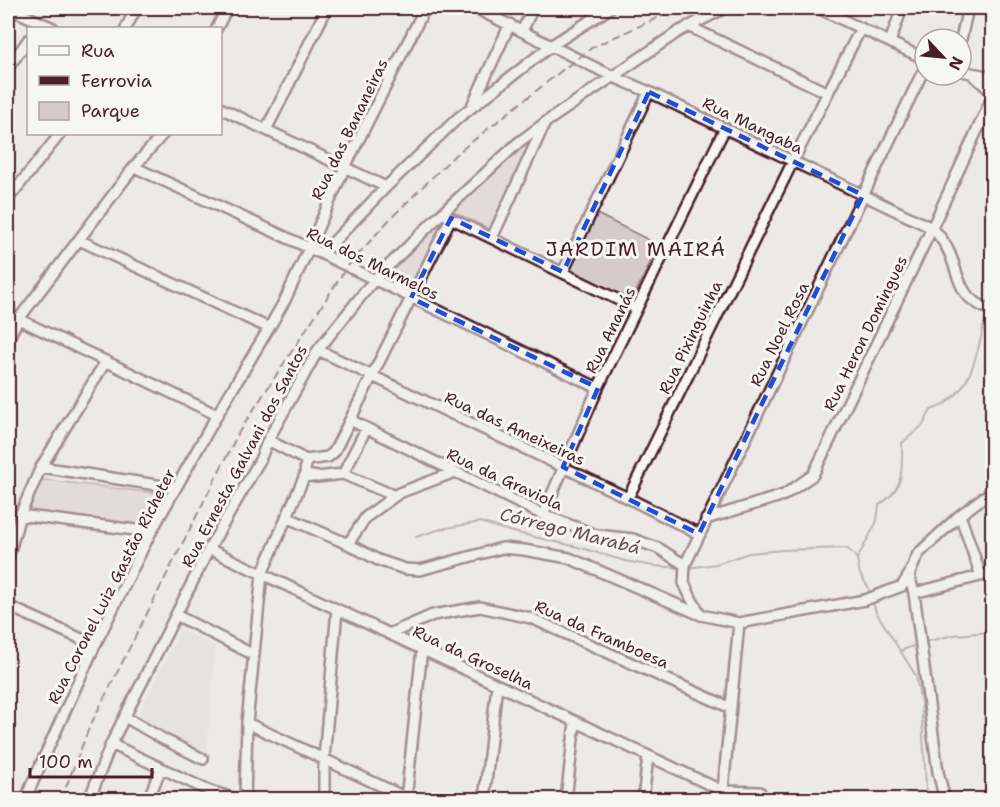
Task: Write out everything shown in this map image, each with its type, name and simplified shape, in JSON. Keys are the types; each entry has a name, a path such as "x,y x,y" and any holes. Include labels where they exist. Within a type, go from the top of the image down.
{"street":[{"path":"8,8 39,26"},
{"path":"126,27 136,8"},
{"path":"217,27 226,8"},
{"path":"266,130 327,8"},
{"name":"Rua das Bananeiras","path":"269,328 309,248 345,167 425,8"},
{"name":"Rua Mangaba","path":"476,8 614,77 932,228 949,252 968,296 988,309"},
{"path":"522,30 533,8"},
{"path":"322,254 386,187 458,118 552,45 610,8"},
{"name":"Rua Ernesta Galvani dos Santos","path":"89,800 111,744 209,549 260,460 268,440 318,350 374,280 519,142 688,26 725,8"},
{"path":"818,8 913,53"},
{"path":"890,42 902,8"},
{"path":"963,27 968,8"},
{"path":"471,108 510,24"},
{"path":"688,26 828,93"},
{"name":"Rua Pixinguinha","path":"628,498 793,161 861,28"},
{"path":"8,68 27,41"},
{"path":"973,73 993,77"},
{"path":"973,75 993,92"},
{"name":"Rua Noel Rosa","path":"685,565 915,87"},
{"path":"563,272 649,92"},
{"name":"Rua Heron Domingues","path":"706,519 784,495 813,475 993,98"},
{"path":"222,109 386,187"},
{"path":"492,238 546,122"},
{"name":"Rua Ananás","path":"543,515 598,388 725,128"},
{"path":"8,199 59,135"},
{"path":"8,339 18,320 134,167 162,135"},
{"name":"Rua dos Marmelos","path":"134,167 322,254 598,388"},
{"path":"442,214 637,309"},
{"path":"268,440 306,460 328,457 334,452 451,218"},
{"path":"79,240 269,328"},
{"path":"8,314 217,415"},
{"name":"Rua Coronel Luiz Gastão Richeter","path":"26,800 95,645 152,532 217,415 269,328"},
{"name":"Rua das Ameixeiras","path":"318,350 699,534"},
{"path":"8,558 20,515 41,467 106,361"},
{"name":"Rua da Graviola","path":"350,420 543,515 597,535 633,538 658,548 685,565"},
{"path":"344,474 366,429"},
{"path":"245,800 247,723 262,574 305,475 306,460"},
{"path":"41,467 176,488"},
{"path":"348,544 366,517 399,493 455,472"},
{"path":"305,475 317,477 344,474 395,496"},
{"path":"286,517 378,560 405,569 420,570 502,548 569,558 701,615 739,623 865,600 902,586 918,554 960,515 993,491"},
{"path":"20,515 152,532"},
{"path":"960,515 981,576"},
{"name":"Rua da Groselha","path":"209,549 648,756 723,796"},
{"path":"685,565 684,583 701,615"},
{"path":"914,593 993,573"},
{"path":"909,575 914,593 938,772 945,800"},
{"path":"8,606 95,645"},
{"name":"Rua da Framboesa","path":"388,634 433,615 480,607 531,618 731,708"},
{"path":"324,800 324,759 337,609"},
{"path":"176,615 254,655"},
{"path":"739,623 723,796 760,792"},
{"path":"247,723 408,799 422,650"},
{"path":"484,800 497,685"},
{"path":"125,717 163,740 202,759"},
{"path":"566,800 575,722"},
{"path":"111,744 207,790 239,800"},
{"path":"643,800 648,756"},
{"path":"148,800 161,768"}],"highlighted area":[{"path":"649,92 863,195 699,534 563,467 598,388 411,298 451,218 563,272"}],"shaded area":[{"path":"181,629 215,647 206,757 136,719"}],"green space":[{"path":"536,135 490,229 452,211"},
{"path":"595,213 659,245 630,300 575,274 571,269 571,264"},
{"path":"434,227 437,227 438,231 409,288 384,277"},
{"path":"41,481 155,493 158,499 146,521 141,524 32,514 27,505"}],"waterway":[{"path":"989,306 992,276"},
{"path":"871,595 860,574 857,559 877,521 879,505 898,486 902,471 902,443 923,425 931,410 945,403 965,383 976,356 987,312"},
{"name":"Córrego Marabá","path":"416,537 441,529 480,522 625,561 682,568"},
{"name":"Córrego Marabá","path":"688,568 716,564 749,553 782,550 847,548 857,559"},
{"path":"872,600 876,612 916,676 921,702 926,800"},
{"path":"924,642 954,635 992,632"},
{"path":"900,651 918,644"}],"railway":[{"path":"61,800 89,728 239,432 347,267 389,220 455,155 565,68 593,47 679,8"}],"district":[{"name":"JARDIM MAIRÁ","path":"636,249"}]}
